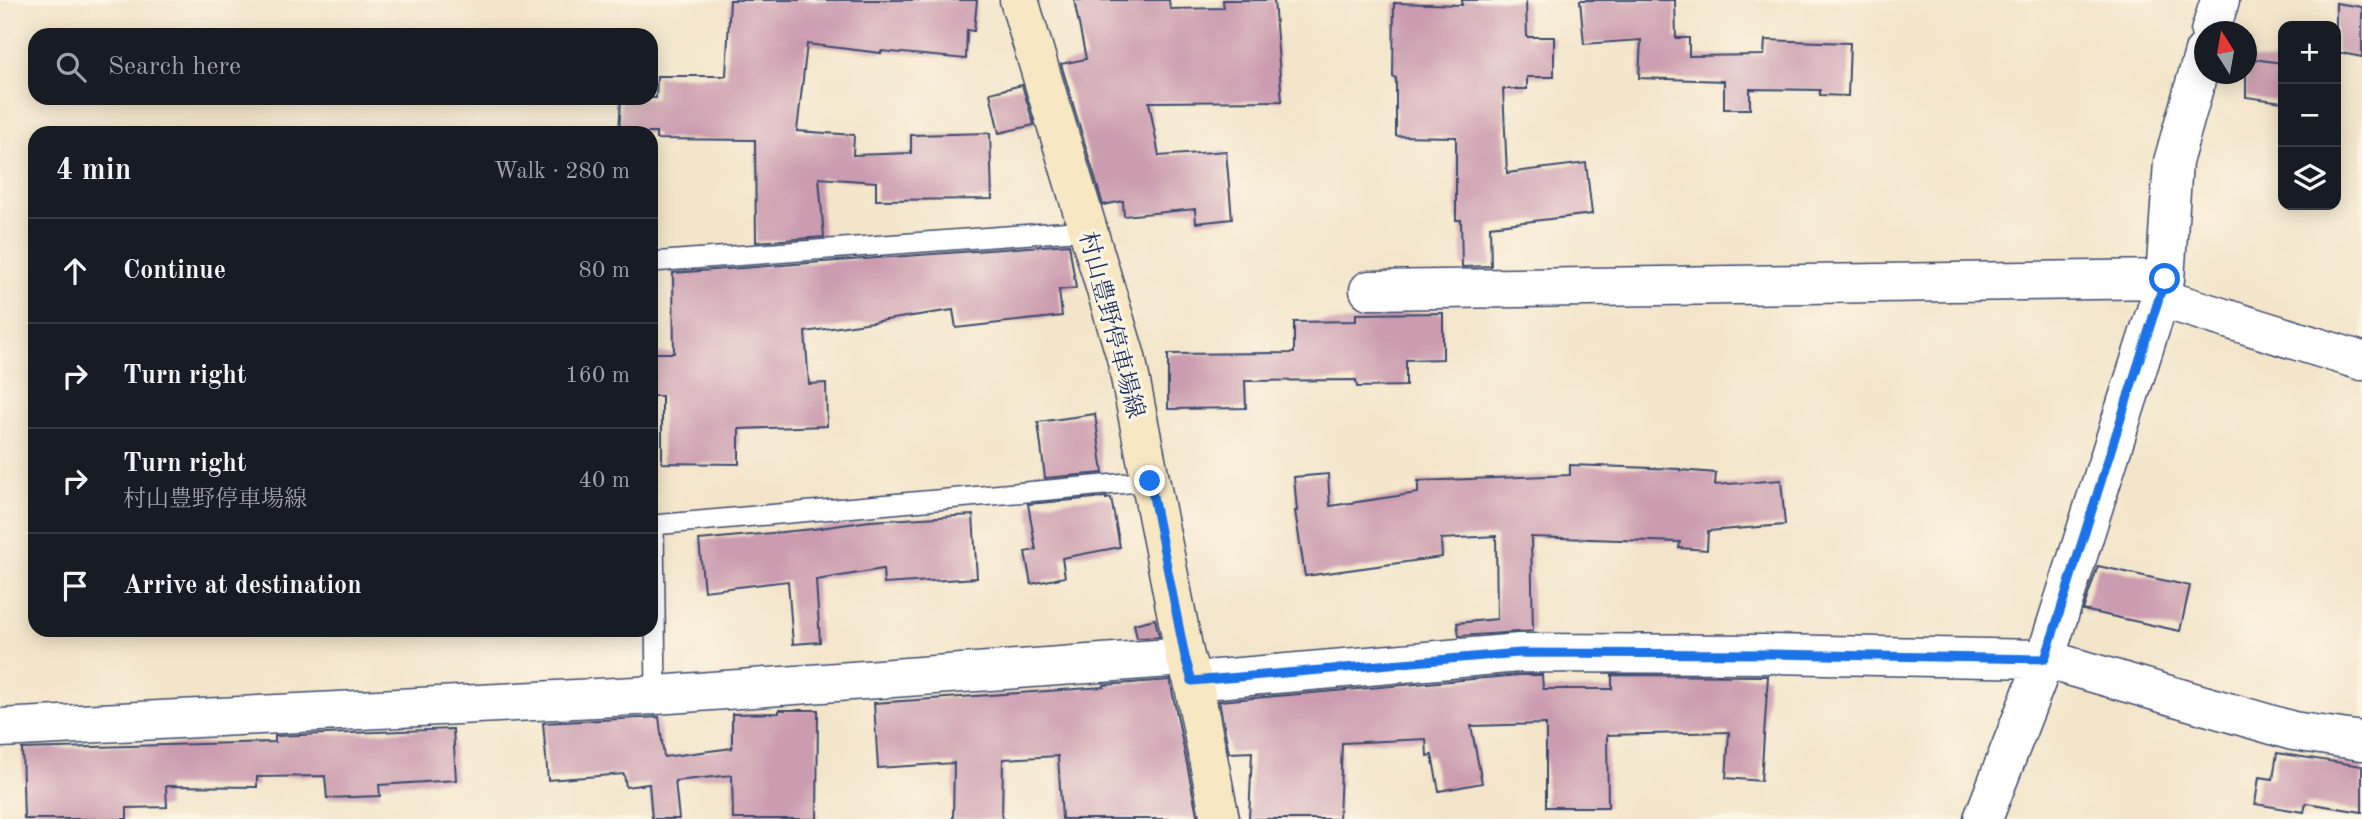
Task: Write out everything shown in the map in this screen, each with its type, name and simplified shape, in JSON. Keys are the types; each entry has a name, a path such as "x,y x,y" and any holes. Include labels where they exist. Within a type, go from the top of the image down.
{"main road":[{"name":"村山豊野停車場線","path":"1019,0 1126,357 1220,819"}],"street":[{"path":"2213,21 2220,0"},
{"path":"1983,819 2045,659 2163,289 2173,162 2195,84"},
{"path":"1369,290 2163,289 2362,361"},
{"path":"0,728 1519,653 1769,654 2045,659 2293,731 2362,741"}],"lane":[{"path":"658,261 1087,230"},
{"path":"658,525 1150,481"},
{"path":"655,637 656,695"}],"building":[{"path":"730,0 977,0 974,31 967,30 966,59 807,44 797,131 854,135 853,155 911,153 911,135 990,133 992,199 876,200 876,182 819,178 824,237 756,242 755,140 658,139 658,126 619,126 621,105 658,105 658,76 726,76"},
{"path":"1074,0 1169,0 1170,9 1224,8 1223,0 1274,0 1282,101 1149,102 1159,156 1226,151 1232,219 1196,223 1195,209 1124,216 1123,201 1103,205 1061,64 1086,59"},
{"path":"1462,0 1526,0 1527,37 1554,37 1554,77 1527,77 1527,89 1503,89 1507,173 1586,163 1592,214 1490,226 1491,266 1462,267 1461,220 1456,220 1456,137 1396,136 1396,78 1393,77 1394,3 1462,5"},
{"path":"1580,0 1675,0 1676,38 1689,38 1689,56 1764,55 1765,40 1850,43 1848,96 1820,95 1820,90 1750,89 1750,109 1724,109 1724,81 1639,78 1641,40 1584,44"},
{"path":"2336,3 2362,7 2362,57 2341,53 2341,21 2336,21"},
{"path":"2257,59 2278,62 2278,101 2246,97 2246,84 2257,84"},
{"path":"1022,85 1034,125 999,133 990,93"},
{"path":"1069,244 1076,288 1059,290 1062,316 956,328 953,310 805,332 809,384 826,383 827,426 739,429 739,464 662,463 662,396 658,396 658,353 674,353 673,273"},
{"path":"1443,313 1443,359 1406,360 1406,386 1357,387 1356,380 1245,381 1246,408 1168,409 1168,354 1294,353 1294,322 1356,321 1356,314"},
{"path":"1095,414 1103,473 1045,478 1038,422"},
{"path":"1570,465 1716,473 1715,485 1781,480 1785,525 1708,531 1707,550 1679,548 1680,542 1531,537 1533,631 1459,636 1457,623 1497,619 1496,536 1441,539 1442,557 1305,576 1295,511 1294,477 1328,474 1330,506 1418,493 1418,481 1570,475"},
{"path":"1111,498 1120,547 1062,558 1065,577 1031,584 1025,552 1036,550 1028,504"},
{"path":"973,515 977,578 884,584 883,569 816,580 820,642 793,644 788,581 704,591 699,540 870,521"},
{"path":"2098,566 2190,586 2180,631 2083,610"},
{"path":"1155,619 1159,637 1137,638 1134,624"},
{"path":"1542,675 1543,689 1612,689 1612,675 1768,676 1761,781 1726,778 1729,732 1607,735 1608,807 1546,807 1546,724 1471,726 1482,783 1439,791 1432,755 1427,756 1426,739 1342,743 1339,819 1249,819 1252,752 1229,753 1219,701"},
{"path":"1170,680 1198,819 1062,819 1058,756 1003,759 1002,819 953,819 954,763 878,768 874,703"},
{"path":"779,710 818,710 817,819 733,819 732,775 675,781 679,819 652,819 649,784 626,787 624,774 548,780 543,723 659,717 664,757 732,748 732,714 779,713"},
{"path":"453,729 456,780 379,785 380,796 327,798 325,776 257,777 257,787 166,786 167,807 127,808 127,819 24,819 22,749 275,742 275,736"},
{"path":"2277,753 2362,766 2362,812 2306,803 2304,812 2255,804 2259,777 2273,779"}],"route":[{"path":"1150,481 1192,681 1519,653 2045,659 2165,279"}]}
